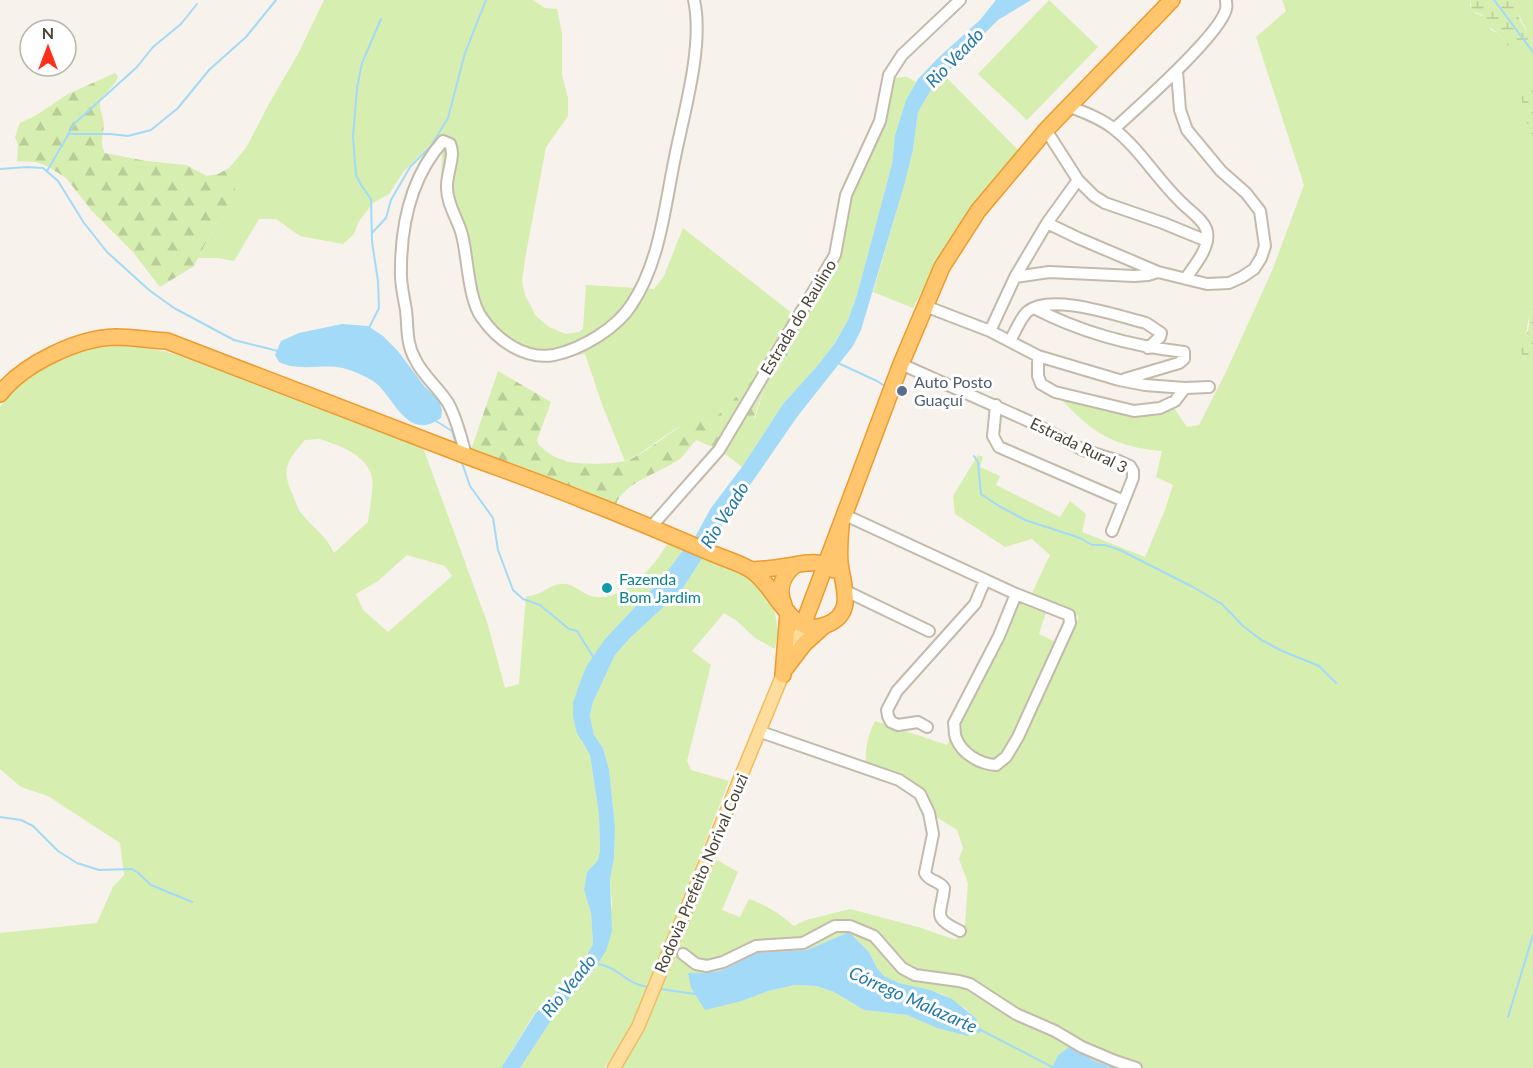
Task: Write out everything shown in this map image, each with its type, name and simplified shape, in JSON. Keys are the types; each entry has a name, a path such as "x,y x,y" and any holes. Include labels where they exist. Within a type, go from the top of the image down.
{"highway":[{"path":"803,625 900,364 942,267 978,211 1046,130 1172,0"},
{"path":"0,394 10,380 42,360 81,343 114,337 167,341 670,534 752,570 767,584 792,618 803,625 814,627 825,625"},
{"path":"784,672 786,610 780,596 781,585 786,574 841,525"},
{"path":"784,672 804,644 825,625 835,620 842,612 846,602 846,589 841,574 839,555 841,525"},
{"path":"752,570 818,562 827,565 839,576 846,589"}],"main road":[{"name":"Rodovia Prefeito Norival Couzi","path":"614,1068 638,1027 803,625"}],"street":[{"path":"466,455 448,403 420,367 407,339 401,279 403,239 410,200 420,173 430,154 443,141 450,144 453,149 447,178 447,191 462,235 469,282 480,316 499,338 526,354 542,357 562,353 589,341 611,326 632,305 655,252 690,82 697,20 694,0"},
{"name":"Estrada do Raulino","path":"651,527 719,450 835,255 846,195 880,122 889,75 902,55 960,0"},
{"path":"1114,129 1176,71 1215,29 1227,7 1226,0"},
{"path":"1047,223 1158,272 1207,284 1229,284 1254,269 1265,246 1260,211 1246,193 1221,171 1187,130 1180,110 1176,71"},
{"path":"1068,105 1114,129 1139,155 1165,188 1202,223 1207,231 1207,241 1186,278"},
{"path":"1046,130 1078,180 1094,196 1105,203 1207,241"},
{"path":"990,331 1015,277 1047,223 1078,180"},
{"path":"1015,277 1049,272 1134,276 1158,272"},
{"path":"1010,341 1025,313 1034,308 1063,303 1146,323 1161,333 1160,337 1148,348"},
{"path":"925,306 990,331 1038,356 1119,380 1145,385 1209,387"},
{"path":"1034,308 1087,332 1148,348 1184,352 1186,355 1184,359 1172,365 1119,380"},
{"path":"1038,356 1038,376 1041,384 1055,392 1134,411 1160,408 1174,401 1185,388"},
{"name":"Estrada Rural 3","path":"900,364 996,405 1083,450 1130,466 1133,478 1113,531"},
{"name":"Estrada Rural 3","path":"996,405 993,436 994,442 999,447 1124,501"},
{"path":"841,525 985,580 1069,615 1070,623 1018,737 1006,757 996,765 985,765 965,752 956,738 954,723 999,636 1016,594"},
{"path":"927,727 918,722 898,725 891,722 887,710 897,691 975,604 985,580"},
{"path":"846,589 929,630"},
{"path":"761,732 899,780 920,794 929,813 933,834 925,873 927,878 942,884 944,888 939,916 942,921 960,931"},
{"path":"683,954 696,964 707,966 723,963 756,946 803,943 835,926 850,926 874,936 902,968 915,975 970,984 1016,1014 1082,1047 1136,1068"}],"green space":[{"path":"324,0 533,0 545,8 557,9 562,33 562,75 568,98 568,116 546,147 522,282 525,295 536,316 549,327 566,334 583,329 586,285 654,289 664,276 683,228 797,317 820,284 890,78 907,77 916,82 906,100 895,135 892,164 857,295 848,320 835,343 818,365 783,404 742,467 719,449 755,418 769,380 791,354 784,337 751,382 710,423 694,419 625,461 585,354 553,358 508,344 475,296 454,217 441,187 442,154 436,139 404,171 389,194 373,203 359,221 354,234 343,244 300,236 276,219 259,219 234,261 198,258 227,211 235,173 229,168 246,148 298,54"},
{"path":"1049,0 1098,47 1027,120 978,74"},
{"path":"1282,0 1470,0 1470,6 1475,13 1484,17 1491,30 1498,33 1508,46 1527,31 1517,12 1517,0 1533,0 1533,79 1520,88 1533,138 1533,306 1528,322 1524,358 1533,364 1533,1068 1116,1068 1097,1062 1069,1047 1058,1055 1052,1068 621,1068 641,1034 710,856 738,872 722,910 740,917 749,899 773,910 794,926 806,920 850,909 918,927 956,940 965,924 968,883 959,859 963,848 957,830 927,811 924,802 887,780 866,764 870,732 875,721 947,745 1020,602 1046,612 1039,634 1065,646 1079,617 1031,595 1050,555 1032,539 1005,547 955,514 953,496 978,455 983,457 980,467 1000,476 996,485 1060,517 1070,501 1086,514 1082,532 1145,557 1173,485 1156,477 1162,451 1129,445 1103,435 1081,419 1057,395 1138,409 1169,401 1187,427 1199,425 1272,271 1304,185 1256,37 1286,11","holes":["849,932 869,952 884,976 899,983 942,994 965,1008 976,1018 937,1028 907,1015 864,1010 834,992 816,986 795,985 768,991 742,1001 705,1009 691,988 689,973 720,971 757,953 807,950"]},
{"path":"1470,0 1517,0 1518,15 1528,36 1526,46 1508,46 1498,33 1488,26 1482,15 1472,11"},
{"path":"115,73 118,76 117,80 100,103 104,123 102,145 105,153 146,161 186,165 207,176 218,174 229,168 235,173 235,192 227,211 205,244 194,266 160,287 132,251 92,211 66,178 36,162 17,161 18,145 15,137 20,123 68,94"},
{"path":"945,76 1018,150 987,187 960,225 913,308 873,292 913,150 918,112 931,90"},
{"path":"1533,79 1533,138 1527,124 1519,87"},
{"path":"1533,306 1533,364 1525,359 1521,348"},
{"path":"785,336 791,347 791,354 767,382 750,428 737,444 729,448 718,448 696,440 681,458 627,489 616,504 471,450 498,371 551,402 537,440 544,450 558,458 572,462 598,464 617,462 639,455 694,418 710,423 751,382"},
{"path":"117,345 135,346 189,358 422,445 487,622 505,688 519,684 526,596 536,595 556,585 565,584 591,596 603,597 615,594 627,589 648,570 670,539 686,546 664,576 605,639 581,741 590,755 599,815 598,860 587,872 584,890 591,913 593,944 586,957 558,991 534,1014 501,1068 0,1068 0,933 97,923 113,887 124,875 120,843 48,796 21,787 0,769 0,407 23,381 36,371 66,357","holes":["320,439 344,448 359,457 365,463 372,478 368,522 334,553 324,537 299,511 286,473 289,461 305,440","407,555 445,566 452,576 388,632 363,610 356,594 378,581"]},
{"path":"705,554 738,566 768,594 775,613 778,632 775,649 755,638 737,621 724,613 692,651 711,665 687,761 691,770 729,781 635,1019 622,1043 604,1068 520,1068 554,1016 594,970 606,951 612,903 610,880 614,858 615,827 609,769 603,748 594,735 590,715 593,702 615,655 681,591"}],"water":[{"name":"Rio Veado","path":"996,0 1031,0 998,20 931,90 918,112 913,150 904,186 861,330 853,346 797,417 710,543 695,537 711,508 742,467 783,404 818,365 835,343 848,320 857,295 892,164 895,135 906,100 918,79 980,20"},
{"path":"342,324 368,326 383,336 397,350 425,387 439,400 442,410 441,418 429,424 419,425 402,414 381,388 361,374 338,367 286,365 279,362 275,355 281,341 299,333"},
{"name":"Rio Veado","path":"686,546 705,554 681,591 615,655 593,702 590,715 594,735 603,748 609,769 615,827 614,858 610,880 612,931 606,951 594,970 554,1016 520,1068 501,1068 535,1014 558,991 586,957 593,944 591,913 584,890 587,872 598,860 600,850 599,815 590,755 577,733 573,717 573,703 579,685 586,667 605,639 664,576"},
{"path":"849,932 869,952 884,976 899,983 930,990 952,999 976,1018 981,1032 968,1036 937,1028 907,1015 864,1010 834,992 816,986 795,985 705,1010 691,988 688,973 720,971 757,953 807,950"},
{"path":"1069,1047 1097,1062 1116,1068 1052,1068 1058,1055"}],"waterway":[{"path":"68,134 128,136 151,130 178,108 209,70 246,37 276,0"},
{"path":"372,233 386,218 391,200 410,167 431,146 448,118 465,53 486,0"},
{"path":"1494,0 1533,52"},
{"path":"47,171 75,123 137,67 153,47 181,24 197,4"},
{"path":"369,328 379,308 378,281 372,242 371,199 356,175 353,137 357,88 362,63 381,19"},
{"path":"0,169 43,168 58,181 84,223 107,252 149,290 174,308 234,340 278,351"},
{"path":"838,363 886,387"},
{"path":"436,421 452,431 456,445"},
{"path":"974,456 978,462 981,494 999,506 1025,520 1080,538 1092,545 1105,545 1120,550 1191,586 1222,604 1243,626 1260,639 1319,666 1336,683"},
{"path":"461,460 470,486 493,518 498,550 513,590 523,599 540,605 569,629 577,631 594,658"},
{"path":"0,817 21,820 33,826 58,851 77,863 99,870 132,869 151,885 192,902"},
{"path":"1508,1017 1533,935"},
{"name":"Córrego Malazarte","path":"598,964 612,969 634,983 648,987"},
{"name":"Córrego Malazarte","path":"661,989 695,994"},
{"name":"Córrego Malazarte","path":"979,1029 1054,1068"}],"place":[{"name":"Auto Posto Guaçuí","path":"902,391"},
{"name":"Fazenda Bom Jardim","path":"607,588"}]}
